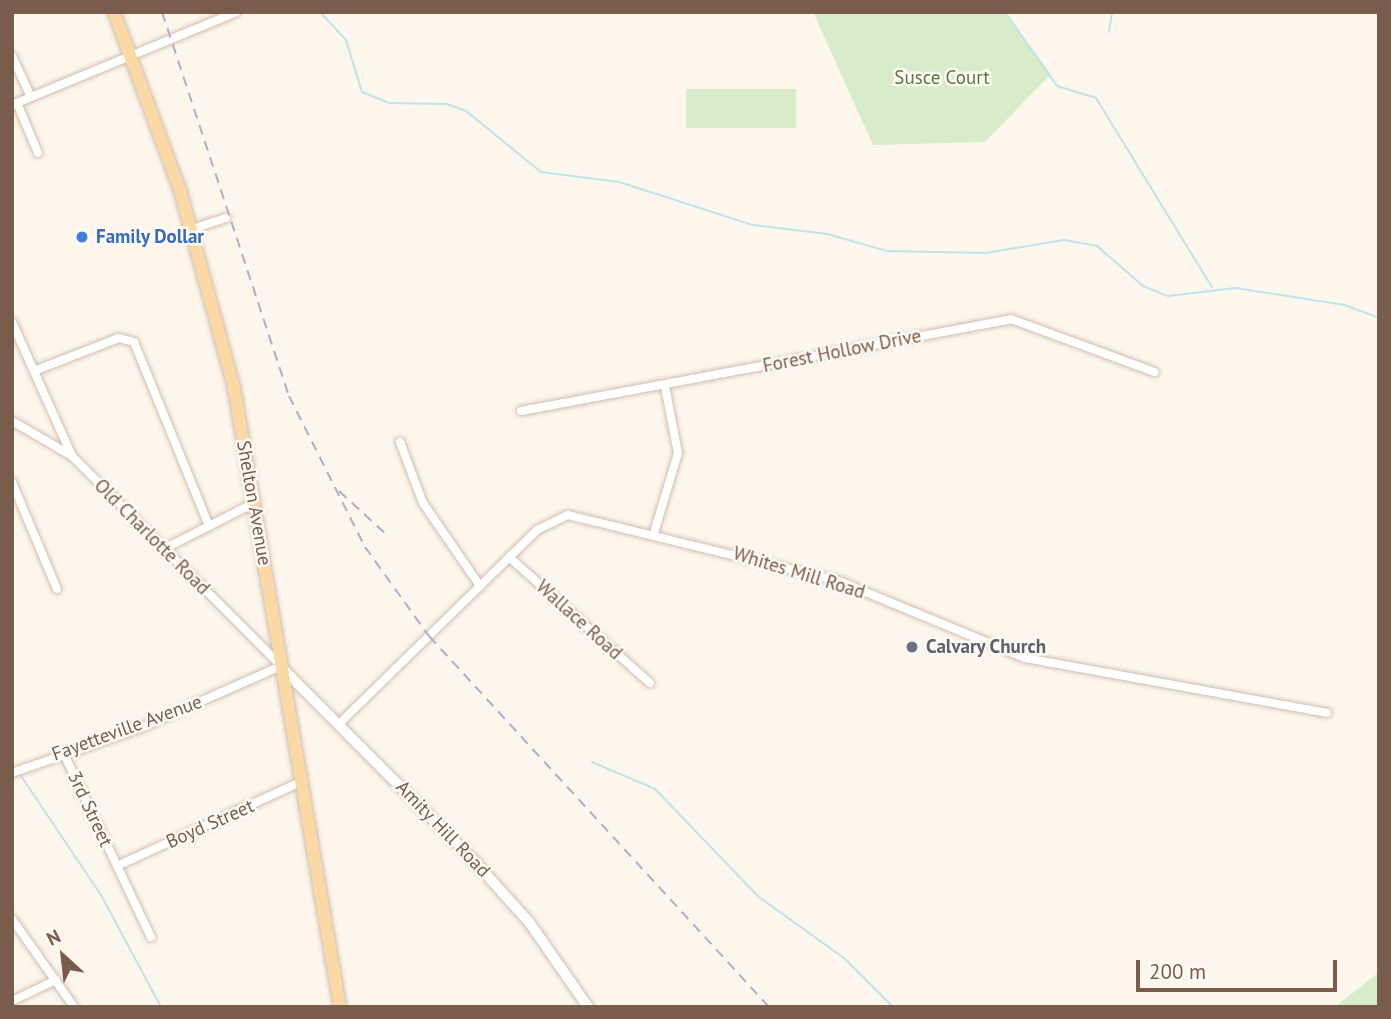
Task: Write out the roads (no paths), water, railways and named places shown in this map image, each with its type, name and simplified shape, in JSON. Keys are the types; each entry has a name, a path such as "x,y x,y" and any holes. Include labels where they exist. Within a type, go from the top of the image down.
{"main road":[{"name":"Shelton Avenue","path":"114,12 192,229 256,502 281,666 340,1007"}],"street":[{"path":"38,153 14,104 236,12"},
{"path":"12,56 31,97"},
{"path":"192,229 226,218"},
{"name":"Forest Hollow Drive","path":"521,411 665,387 1011,319 1154,372"},
{"path":"12,322 72,456"},
{"path":"34,371 119,338 134,342 209,526"},
{"path":"654,533 678,453 665,387"},
{"name":"Old Charlotte Road","path":"12,421 72,456 281,666"},
{"path":"400,442 423,503 480,586"},
{"path":"12,482 57,589"},
{"path":"164,549 256,502"},
{"name":"Whites Mill Road","path":"340,723 539,528 568,515 654,533 839,581 1016,655 1327,713"},
{"name":"Wallace Road","path":"509,557 650,683"},
{"name":"Amity Hill Road","path":"281,666 340,723 529,922 588,1007"},
{"name":"Fayetteville Avenue","path":"12,773 63,752 143,727 281,666"},
{"name":"3rd Street","path":"63,752 151,937"},
{"name":"Boyd Street","path":"117,866 303,781"},
{"path":"12,919 74,1007"},
{"path":"12,1001 56,980"}],"waterway":[{"path":"320,12 346,40 362,92 389,103 447,104 466,111 541,172 619,182 753,225 827,234 887,251 985,253 1064,240 1097,246 1143,286 1168,296 1236,288 1345,305 1379,318"},
{"path":"1005,12 1057,86 1096,98 1212,287"},
{"path":"1109,32 1112,12"},
{"path":"592,762 655,789 759,897 844,958 893,1007"},
{"path":"19,773 101,895 161,1007"}],"railway":[{"path":"162,12 289,396 365,547 429,636 769,1007"},
{"path":"339,491 387,535"}],"place":[{"name":"Family Dollar","path":"82,237"},
{"name":"Calvary Church","path":"912,647"}],"park label":[{"name":"Susce Court","path":"942,78"}]}
